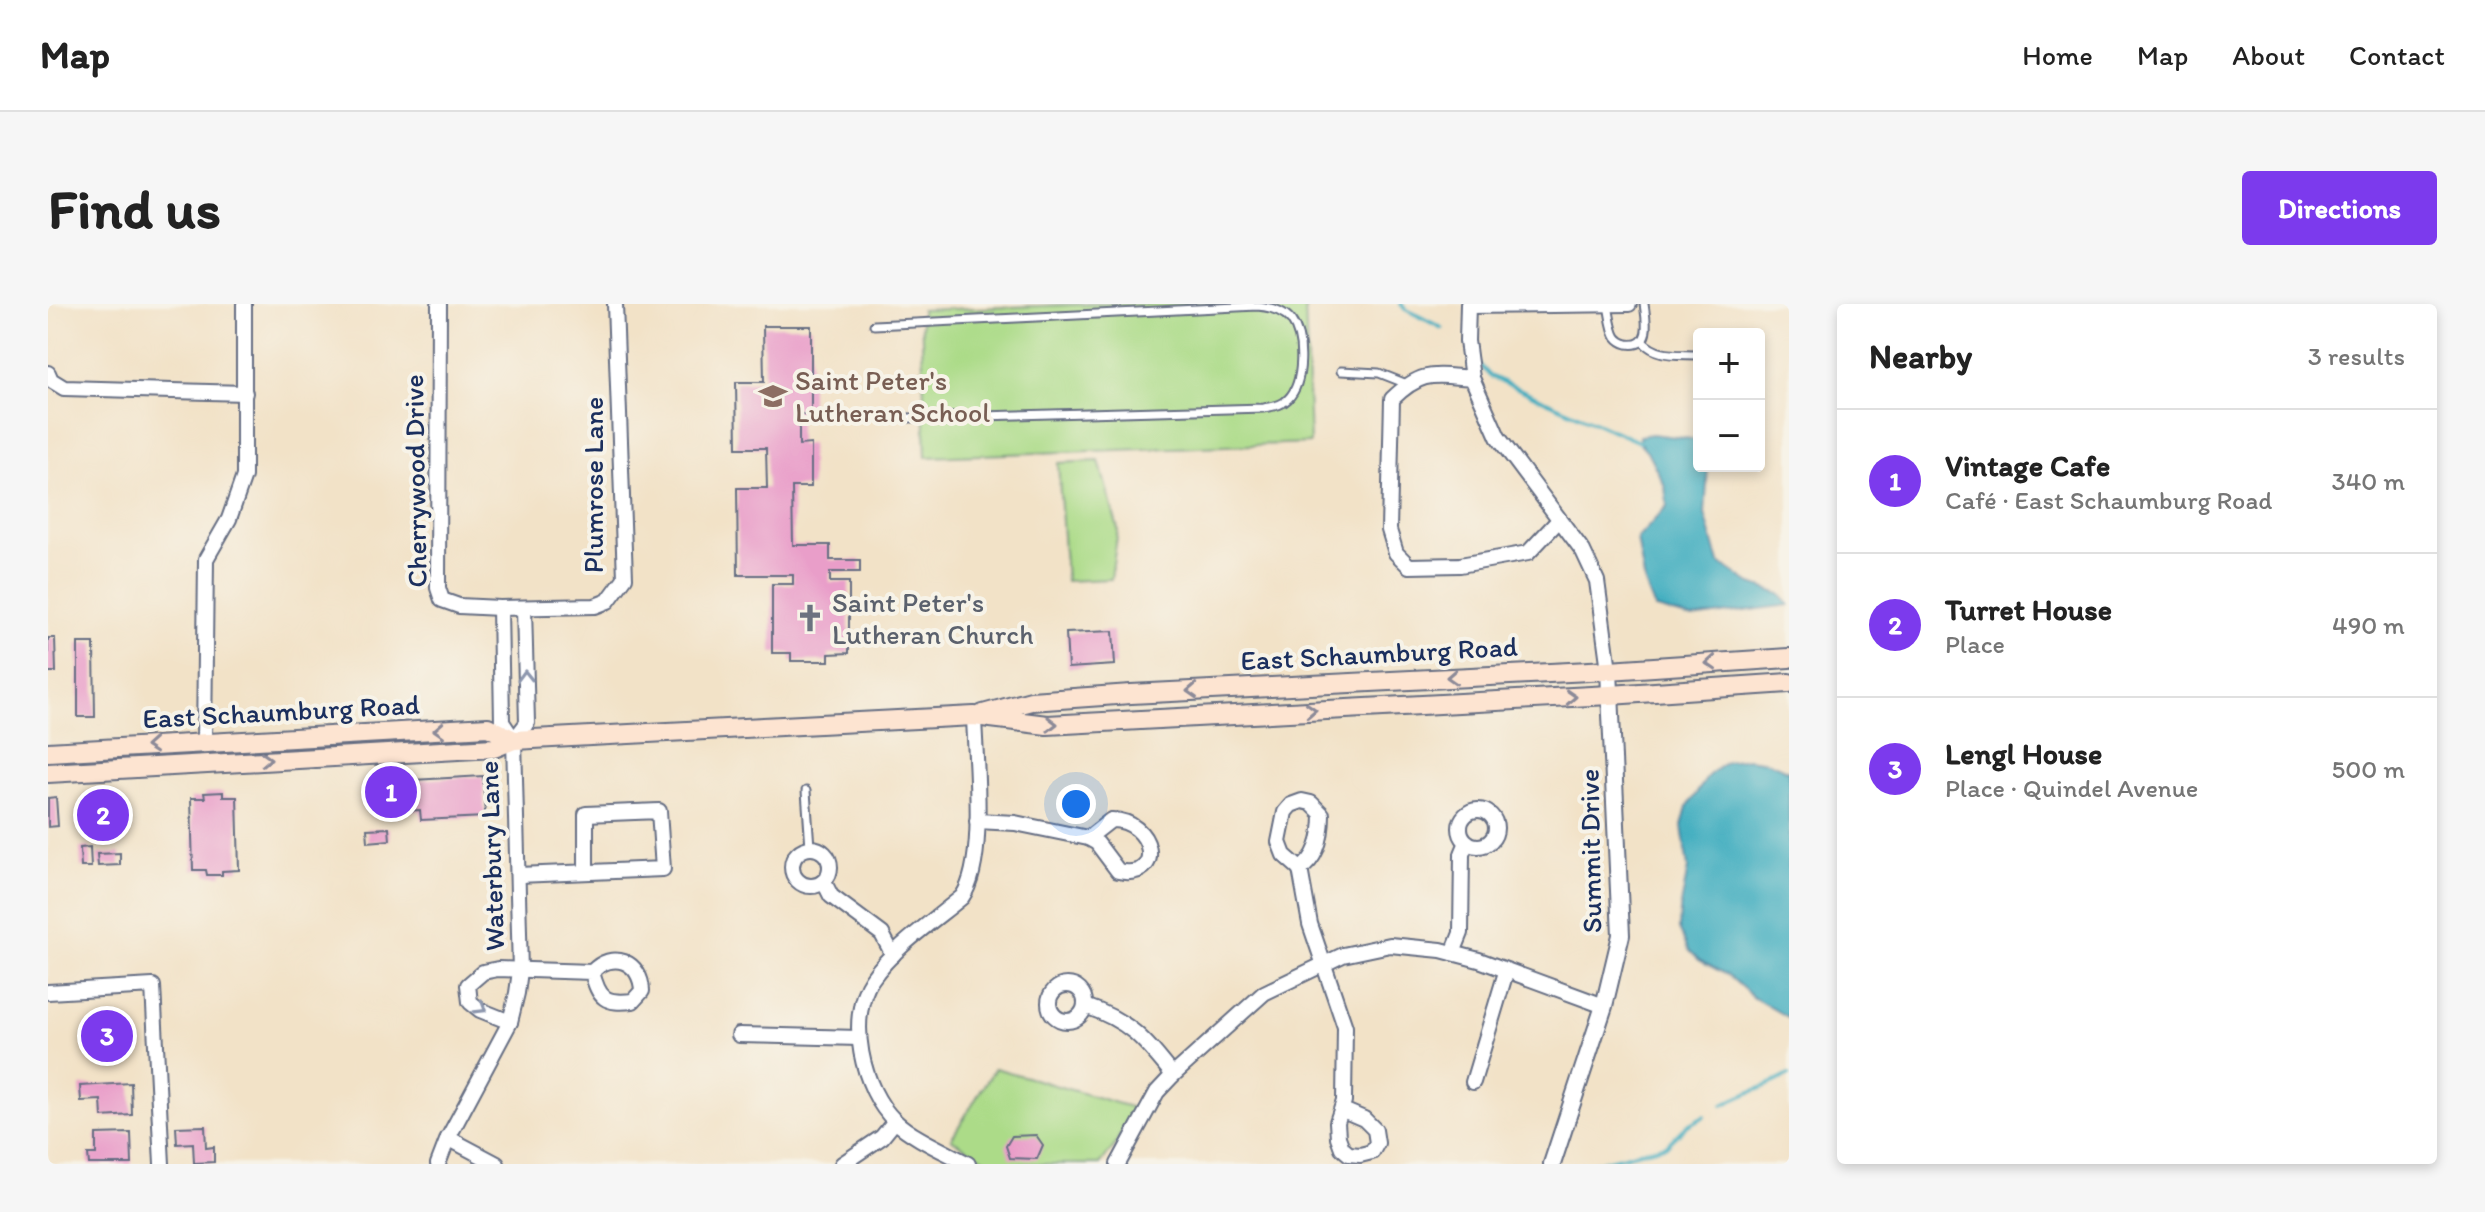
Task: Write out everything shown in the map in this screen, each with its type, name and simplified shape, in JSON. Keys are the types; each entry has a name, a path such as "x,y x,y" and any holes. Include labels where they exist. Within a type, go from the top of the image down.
{"main road":[{"name":"East Schaumburg Road","path":"974,716 1031,701 1789,658"},
{"name":"East Schaumburg Road","path":"48,773 494,748 514,740 974,716 1047,725 1789,683"},
{"name":"East Schaumburg Road","path":"48,752 488,727 514,740"}],"street":[{"path":"204,743 206,559 229,519 244,476 244,304"},
{"name":"Cherrywood Drive","path":"439,304 438,588 442,600 459,606 500,608"},
{"name":"Plumrose Lane","path":"500,608 595,606 608,601 625,578 615,304"},
{"path":"1609,670 1597,581 1583,551 1498,437 1472,378 1467,341 1468,305 1629,304"},
{"path":"48,373 51,380 64,388 245,393"},
{"path":"1472,378 1426,375 1407,384 1392,399 1389,530 1396,553 1409,566 1460,565 1528,553 1559,520"},
{"name":"Waterbury Lane","path":"438,1164 448,1138 510,1022 520,971 514,740 502,722 500,608"},
{"name":"Waterbury Lane","path":"514,740 527,723 524,608"},
{"name":"Summit Drive","path":"1552,1164 1604,1006 1621,935 1609,670"},
{"path":"968,1164 895,1121 870,1080 859,1038 863,997 872,979 893,955 962,897 970,885 977,821 974,716"},
{"path":"518,875 663,869 659,811 586,814 586,872"},
{"path":"977,821 1015,823 1088,838"},
{"path":"1453,953 1461,933 1462,854 1467,842"},
{"path":"810,847 822,850 830,859 830,872 824,882 805,886 795,877 792,865 798,853 810,847"},
{"path":"1300,869 1310,924 1345,1027 1343,1110"},
{"path":"824,882 831,896 882,934 893,955"},
{"path":"1124,1162 1157,1092 1264,993 1323,963 1367,948 1390,945 1453,953 1604,1006"},
{"name":"Waterbury Lane","path":"510,1022 480,1010 470,1002 468,985 483,972 498,969 520,971"},
{"path":"520,971 592,972"},
{"path":"1473,1082 1506,972"},
{"path":"48,992 153,986 162,1164"},
{"path":"1085,1006 1112,1015 1135,1030 1173,1075"},
{"path":"739,1035 859,1038"},
{"path":"842,1164 882,1137 895,1121"},
{"path":"448,1138 497,1164"}],"lane":[{"path":"1608,305 1618,340 1630,344 1642,341 1648,329 1644,304"},
{"path":"874,325 1257,306 1270,307 1291,319 1300,342 1299,372 1290,398 1280,405 1264,408 908,418"},
{"path":"1642,341 1659,354 1693,355"},
{"path":"1341,371 1379,373 1407,384"},
{"path":"806,791 810,847"}],"green space":[{"path":"1099,304 1305,304 1310,443 926,457 921,310"},
{"path":"1099,461 1118,529 1111,579 1066,581 1058,463"},
{"path":"995,1068 1134,1108 1114,1147 1100,1164 994,1164 951,1139"}],"water":[{"path":"1652,434 1693,440 1693,472 1708,472 1705,514 1719,563 1749,583 1780,594 1789,605 1692,618 1655,609 1645,584 1637,539 1667,506 1665,486 1639,442 1639,436"},
{"path":"1747,759 1769,762 1789,771 1789,1018 1754,998 1729,976 1699,960 1688,949 1679,929 1688,868 1682,826 1687,807 1709,775 1726,762"}],"building":[{"path":"763,326 811,326 811,414 799,414 799,445 811,444 811,487 792,487 793,545 830,545 830,560 860,560 860,572 830,572 830,582 849,582 849,653 829,654 829,661 791,661 791,653 772,653 772,584 793,584 793,575 738,575 737,488 767,488 766,448 737,448 736,382 764,382"},
{"path":"1113,631 1115,665 1068,668 1066,633"},
{"path":"48,638 55,638 56,672 48,672"},
{"path":"78,643 94,643 95,717 78,717"},
{"path":"483,776 485,817 421,820 420,810 403,811 402,804 379,805 378,782"},
{"path":"113,792 117,799 117,828 91,829 90,796"},
{"path":"223,792 223,797 237,797 239,870 207,875 206,870 193,870 191,798 205,798 204,793"},
{"path":"56,797 58,826 48,827 48,798"},
{"path":"389,828 390,840 368,842 367,829"},
{"path":"90,847 91,867 81,867 80,848"},
{"path":"120,853 120,865 98,866 97,854"},
{"path":"121,1026 122,1044 94,1046 92,1028"},
{"path":"131,1083 132,1115 102,1117 101,1100 81,1101 80,1086"},
{"path":"205,1126 206,1148 214,1147 214,1162 194,1163 193,1143 177,1144 176,1127"},
{"path":"131,1133 132,1164 89,1164 88,1154 96,1154 96,1134"},
{"path":"1036,1135 1043,1145 1037,1159 1010,1158 1006,1146 1012,1136"}],"waterway":[{"path":"1401,304 1442,328"},
{"path":"1480,365 1490,376 1639,442"},
{"path":"1723,1105 1789,1075"},
{"path":"1593,1164 1667,1145 1686,1126 1704,1116"}],"place":[{"name":"Saint Peter's Lutheran School","path":"773,396"},
{"name":"Saint Peter's Lutheran Church","path":"810,618"},
{"name":"Vintage Cafe","path":"391,792"},
{"name":"Turret House","path":"103,815"},
{"name":"Lengl House","path":"107,1036"}]}
